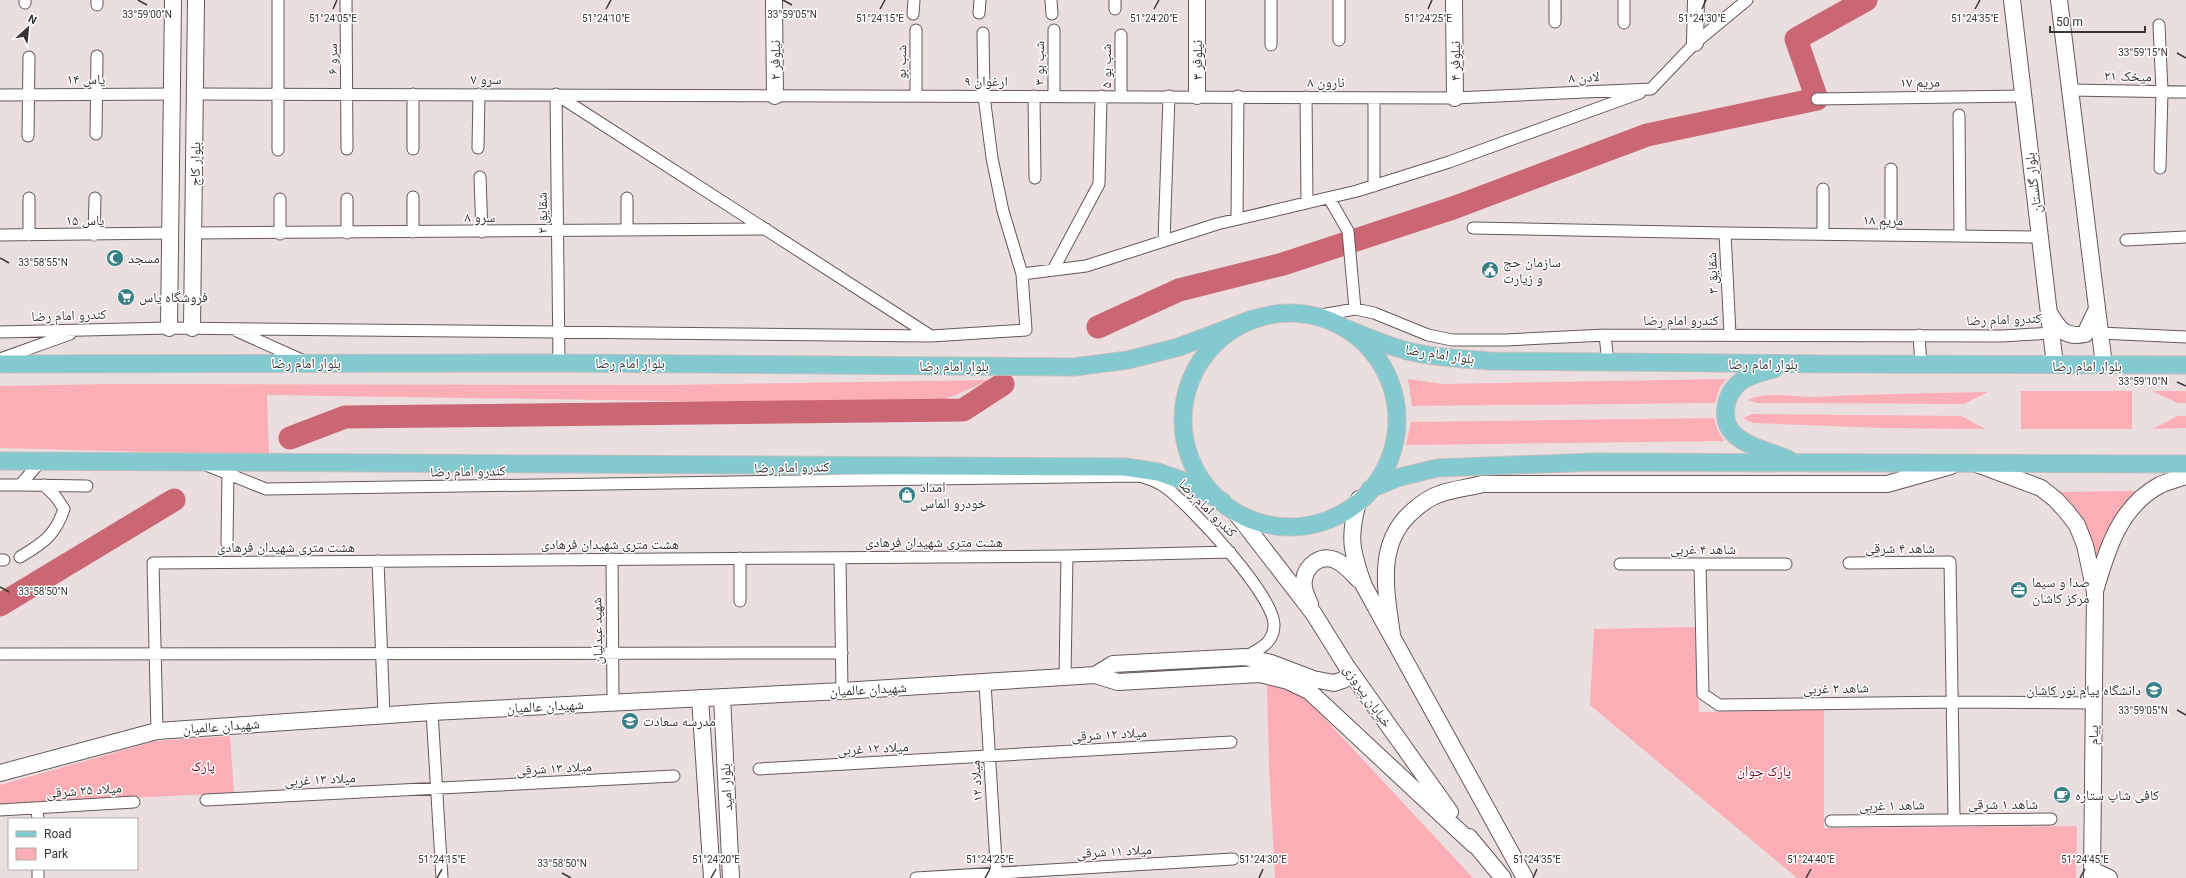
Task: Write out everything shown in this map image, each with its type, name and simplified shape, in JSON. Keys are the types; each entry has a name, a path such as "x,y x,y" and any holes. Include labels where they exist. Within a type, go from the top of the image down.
{"main road":[{"name":"بلوار کاج","path":"169,328 173,0"},
{"name":"بلوار کاج","path":"192,328 196,0"},
{"name":"نیلوفر ۲","path":"774,0 775,96"},
{"name":"نیلوفر ۳","path":"1197,0 1197,96"},
{"name":"نیلوفر ۴","path":"1454,0 1455,98"},
{"path":"1695,43 1696,0"},
{"name":"بلوار گلستان","path":"2012,0 2050,312 2055,366"},
{"path":"2059,0 2104,365"},
{"path":"169,306 174,312 182,314 193,308"},
{"path":"2050,312 2066,334 2074,336 2085,334 2097,308"},
{"name":"بلوار امام رضا","path":"0,364 559,363 1074,367 1128,360 1179,347 1253,319 1273,314 1295,313 1316,316 1389,346 1440,357 1490,361 2055,366 2186,365"},
{"path":"1253,319 1224,336 1201,360 1187,390 1182,423 1189,456 1205,485 1236,513 1268,524 1289,527 1310,525 1330,519 1348,510 1379,480 1389,461 1395,440 1397,419 1394,397 1388,376 1377,358 1362,342 1345,328"},
{"path":"1790,364 1758,374 1740,382 1728,400 1725,414 1729,428 1739,438 1797,462"},
{"path":"0,461 198,462 885,473 1125,467 1158,472 1181,480 1222,501"},
{"path":"1550,484 1594,462"},
{"path":"1525,878 1364,586 1354,558 1351,535 1364,494 1400,477 1437,468 1594,462 2186,464"},
{"path":"1392,635 1384,577 1387,551 1393,535 1405,517 1423,502 1439,494 1482,484 1886,484 1959,464"},
{"path":"1977,464 2041,488 2063,508 2081,534 2095,592"},
{"path":"2095,592 2110,542 2127,513 2148,492 2161,484 2186,476"},
{"name":"خیابان پیروزی","path":"1236,513 1314,614 1348,667 1429,784 1474,845 1503,878"},
{"path":"1314,614 1304,589 1304,580 1307,570 1313,562 1326,557 1335,559 1343,564 1364,586"},
{"name":"پیام","path":"2092,874 2095,592"},
{"path":"1095,675 1113,664 1245,657 1271,662 1313,679 1326,682 1343,680 1348,674 1348,667"},
{"path":"1095,675 1118,682 1260,674 1288,681 1309,692 1474,845"},
{"name":"شهیدان عالمیان","path":"0,773 157,731 432,712 842,691 1095,675"},
{"name":"بلوار امید","path":"722,697 731,878"},
{"name":"بلوار امید","path":"700,698 712,878"},
{"path":"2092,874 2109,878"}],"street":[{"path":"278,0 278,150"},
{"name":"سرو ۶","path":"346,0 348,94 347,149"},
{"path":"913,14 914,0"},
{"path":"979,13 980,0"},
{"path":"1051,0 1052,14"},
{"path":"1271,0 1271,45"},
{"path":"1339,0 1339,40"},
{"path":"1555,0 1555,22"},
{"path":"1624,0 1624,23"},
{"path":"983,33 984,96 992,158 1002,211 1022,274 1086,266 1237,219 1374,186 1449,162 1651,89 1695,43 1747,0"},
{"path":"2159,25 2162,92 2160,168"},
{"name":"شب بو","path":"916,30 916,95"},
{"name":"شب بو ۳","path":"1054,30 1054,96"},
{"name":"شب بو ۵","path":"1121,35 1121,96"},
{"path":"96,134 97,56"},
{"path":"28,136 29,57"},
{"name":"لادن ۸","path":"1455,98 1651,89"},
{"name":"میخک ۲۱","path":"2070,90 2186,92"},
{"name":"یاس ۱۴","path":"0,94 172,94"},
{"name":"سرو ۷","path":"196,94 556,94 775,96"},
{"path":"413,94 413,149"},
{"path":"478,148 479,94"},
{"path":"556,94 931,336"},
{"name":"شقایق ۲","path":"556,94 559,363"},
{"name":"ارغوان ۹","path":"775,96 1197,96"},
{"path":"1034,96 1035,178"},
{"path":"1053,270 1099,184 1101,96"},
{"path":"1164,241 1169,96"},
{"name":"نارون ۸","path":"1197,96 1455,98"},
{"path":"1237,219 1238,96"},
{"name":"مریم ۱۷","path":"1817,98 2023,96"},
{"path":"1306,97 1307,203"},
{"path":"1374,98 1374,186"},
{"path":"1959,115 1960,236"},
{"path":"1891,169 1891,235"},
{"path":"480,177 482,232"},
{"path":"1823,189 1823,234"},
{"path":"413,197 413,232"},
{"path":"29,198 29,235"},
{"path":"94,235 95,198"},
{"path":"627,198 627,230"},
{"path":"1329,198 1348,230 1354,309"},
{"path":"280,199 280,234"},
{"path":"346,233 347,199"},
{"name":"مریم ۱۸","path":"1473,228 2040,237"},
{"name":"سرو ۸","path":"194,233 280,234 766,229"},
{"name":"یاس ۱۵","path":"0,235 171,233"},
{"name":"شقایق ۳","path":"1725,233 1730,334"},
{"path":"2126,240 2186,237"},
{"name":"کندرو امام رضا","path":"0,332 233,328 931,336 1026,330 1022,274"},
{"name":"کندرو امام رضا","path":"1316,316 1354,309 1374,313 1428,335 1452,340 1506,340 1605,335 1730,334 2003,336 2052,333"},
{"path":"233,328 310,363"},
{"path":"0,359 80,330"},
{"path":"2100,333 2186,337"},
{"path":"1605,335 1608,363"},
{"path":"1919,335 1921,365"},
{"path":"20,485 41,461"},
{"name":"کندرو امام رضا","path":"198,462 266,489 885,473 1140,476 1154,480 1182,501 1230,552 1261,595 1272,616 1274,624 1270,639 1266,646 1245,657"},
{"path":"227,543 228,474"},
{"path":"0,485 87,486"},
{"path":"20,557 46,541 59,523 64,509 56,497 44,485"},
{"name":"هشت متری شهیدان فرهادی","path":"155,654 153,563 1067,556 1230,552"},
{"path":"1065,677 1067,556"},
{"path":"740,558 740,601"},
{"path":"840,558 842,691"},
{"name":"شهید عبدلیان","path":"612,559 613,702"},
{"path":"378,561 384,715"},
{"name":"شاهد ۴ شرقی","path":"1849,563 1950,562 1952,702"},
{"name":"شاهد ۴ غربی","path":"1620,564 1786,564"},
{"name":"شاهد ۲ غربی","path":"1700,564 1703,694 1720,705 1952,702 2094,703"},
{"path":"0,654 842,653"},
{"path":"155,654 157,731"},
{"name":"میلاد ۱۲","path":"985,683 997,876"},
{"path":"1952,702 1954,818"},
{"path":"432,712 442,878"},
{"name":"میلاد ۱۲ شرقی","path":"990,756 1231,742"},
{"name":"میلاد ۱۲ غربی","path":"759,769 990,756"},
{"name":"میلاد ۱۳ شرقی","path":"436,789 674,776"},
{"name":"میلاد ۱۳ غربی","path":"206,800 436,789"},
{"name":"میلاد ۲۵ شرقی","path":"0,810 38,814 134,802"},
{"name":"شاهد ۱ شرقی","path":"1954,818 2051,819"},
{"name":"شاهد ۱ غربی","path":"1831,821 1954,818"},
{"name":"میلاد ۱۱ شرقی","path":"916,878 997,876 1233,859"}],"green space":[{"path":"1408,379 1444,384 1726,379 1720,387 1715,403 1412,406"},
{"path":"990,380 932,405 267,395 269,455 0,448 0,386 106,384 664,385"},
{"path":"2021,391 2132,391 2132,429 2021,429"},
{"path":"2152,391 2186,391 2186,403 2178,403"},
{"path":"1988,392 1964,404 1757,403 1748,400 1756,397 1772,395 1814,397"},
{"path":"1753,414 1961,416 1986,429 1883,428 1753,423 1743,418"},
{"path":"2177,416 2186,416 2186,428 2153,429"},
{"path":"1714,418 1717,429 1724,441 1406,445 1411,422"},
{"path":"2141,491 2098,563 2057,492"},
{"name":"پارک جوان","path":"1695,627 1699,712 1824,710 1824,828 2077,826 2076,878 1797,878 1590,705 1594,629"},
{"path":"1267,685 1300,692 1473,878 1275,878 1269,765"},
{"name":"پارک","path":"230,736 234,793 0,804 0,785 156,741"}],"waterway":[{"path":"1098,327 1179,290 1283,264 1453,208 1647,135 1817,99 1796,39 1866,0"},
{"path":"290,438 345,417 963,410 1003,384"},
{"path":"0,605 174,500"}],"place":[{"name":"مسجد","path":"115,258"},
{"name":"سازمان حج و زیارت","path":"1490,270"},
{"name":"فروشگاه یاس","path":"126,297"},
{"name":"امداد خودرو الماس","path":"907,495"},
{"name":"صدا و سیما مرکز کاشان","path":"2019,590"},
{"name":"دانشگاه پیام نور کاشان","path":"2154,690"},
{"name":"مدرسه سعادت","path":"630,721"},
{"name":"کافی شاپ ستاره","path":"2062,795"}]}
